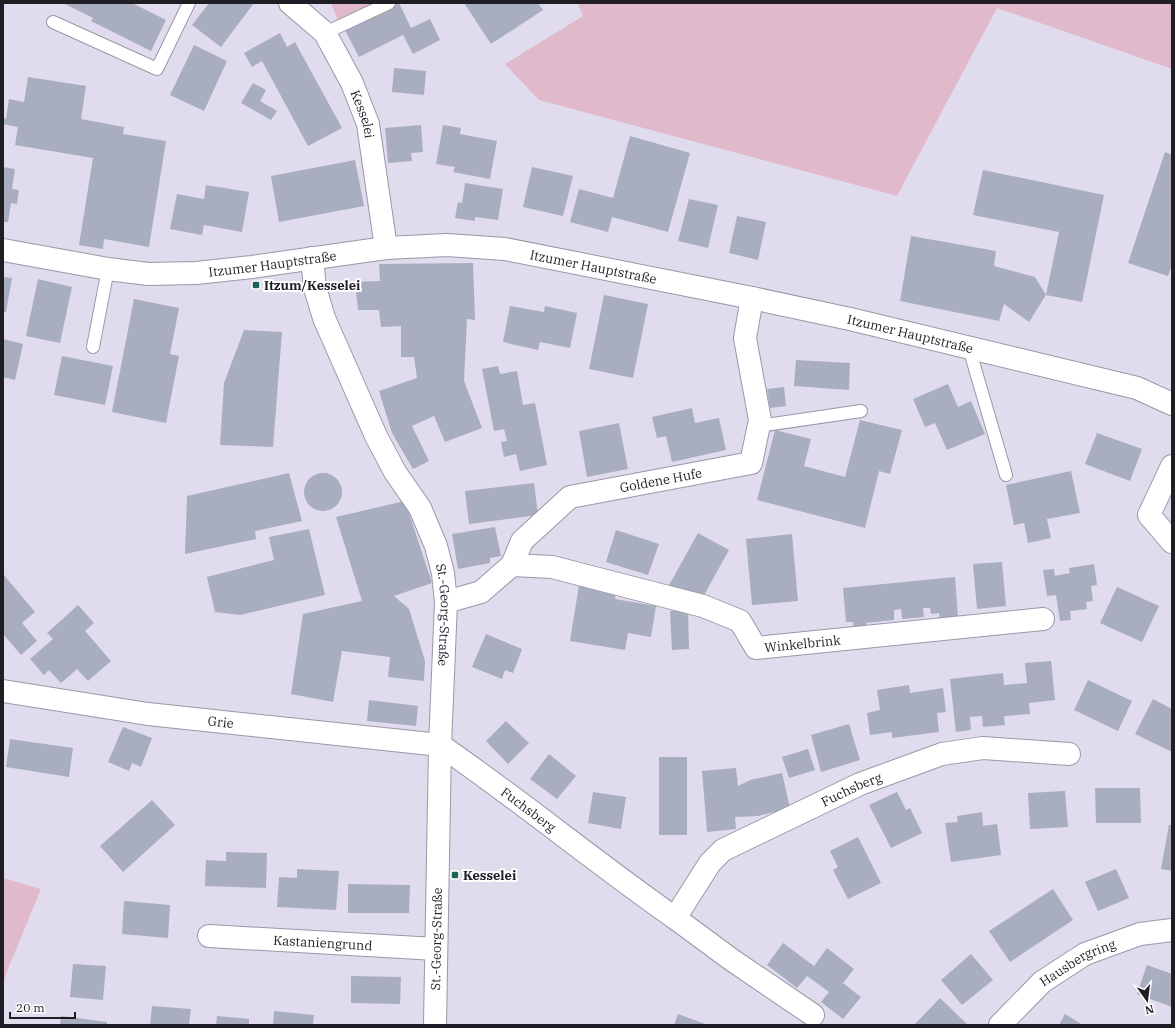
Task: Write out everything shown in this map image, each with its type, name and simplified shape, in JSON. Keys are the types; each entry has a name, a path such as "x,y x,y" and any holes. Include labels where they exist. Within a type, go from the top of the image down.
{"street":[{"name":"Kesselei","path":"290,3 325,33 352,83 368,124 386,248"},
{"name":"Itzumer Hauptstraße","path":"3,250 108,269 148,274 196,273 386,248 447,245 506,249 752,298 969,348 1137,388 1172,404"},
{"name":"St.-Georg-Straße","path":"312,258 315,288 327,325 376,436 395,472 420,508 436,546 443,573 446,602 440,745 435,1025"},
{"name":"Goldene Hufe","path":"446,602 481,592 512,565 522,541 570,497 752,463 760,420 745,338 752,298"},
{"path":"1172,466 1149,516 1172,542"},
{"name":"Winkelbrink","path":"512,565 552,568 703,606 740,621 756,648 1043,619"},
{"name":"Grie","path":"3,690 148,714 440,745"},
{"name":"Fuchsberg","path":"440,745 468,764 628,885 732,960 813,1015"},
{"name":"Fuchsberg","path":"674,918 710,862 723,850 860,784 942,754 969,750 983,748 1069,754"},
{"name":"Hausbergring","path":"1000,1025 1042,982 1085,954 1140,934 1172,930"},
{"name":"Kastaniengrund","path":"209,936 436,949"}],"lane":[{"path":"53,22 157,69 189,3"},
{"path":"325,33 390,3"},
{"path":"93,347 108,269"},
{"path":"969,348 1006,475"},
{"path":"759,426 861,411"}],"shaded area":[{"path":"331,3 376,3 338,21"},
{"path":"578,3 1172,3 1172,69 997,8 897,196 539,100 505,64 583,16"},
{"path":"3,878 41,889 3,984"}],"building":[{"path":"63,3 132,3 166,20 151,51 91,21 93,18"},
{"path":"209,3 254,3 221,47 192,25"},
{"path":"399,3 411,28 430,19 440,40 413,54 403,35 359,57 345,30"},
{"path":"464,3 538,3 543,10 491,44"},
{"path":"280,33 287,47 295,42 342,128 308,146 262,61 252,67 244,53"},
{"path":"194,45 227,61 204,111 170,95"},
{"path":"394,68 426,71 424,95 392,92"},
{"path":"28,77 86,86 81,119 124,127 123,134 166,141 149,247 104,239 103,249 79,245 93,158 15,145 18,127 3,124 3,118 6,119 9,99 24,102"},
{"path":"253,83 266,90 260,101 277,111 271,120 241,103"},
{"path":"421,125 423,152 411,153 412,161 388,163 385,128"},
{"path":"443,125 461,128 460,134 497,141 490,179 453,172 455,167 436,164"},
{"path":"630,136 690,153 668,232 612,217 608,232 570,222 579,189 613,198"},
{"path":"1165,152 1172,155 1172,265 1168,276 1128,263"},
{"path":"355,160 364,206 279,222 271,176"},
{"path":"3,167 15,169 12,189 19,190 17,204 11,203 8,222 3,222"},
{"path":"532,167 573,176 563,216 523,207"},
{"path":"983,170 1104,195 1082,302 1046,295 1059,232 973,215"},
{"path":"465,183 503,189 498,220 475,217 475,221 455,218 458,202 462,203"},
{"path":"206,185 249,192 242,232 204,225 202,235 170,229 177,194 204,199"},
{"path":"689,199 718,205 708,248 678,241"},
{"path":"737,216 766,222 758,260 729,253"},
{"path":"911,236 996,251 994,266 1035,277 1046,295 1029,322 1004,304 999,321 900,301"},
{"path":"473,263 475,320 467,319 464,381 482,428 445,442 434,416 412,426 429,461 413,469 392,433 379,391 417,378 414,357 401,357 401,326 381,327 379,310 358,310 355,282 380,281 379,264"},
{"path":"3,277 12,278 6,312 3,312"},
{"path":"38,279 72,287 60,343 26,336"},
{"path":"604,295 648,304 633,378 589,369"},
{"path":"134,299 179,308 170,354 179,356 166,423 112,412"},
{"path":"510,306 544,312 545,306 577,313 570,348 540,342 538,350 503,342"},
{"path":"244,330 282,332 273,447 220,445 224,383"},
{"path":"3,339 23,344 15,380 3,377"},
{"path":"62,356 113,366 105,405 54,395"},
{"path":"796,360 850,363 849,390 794,386"},
{"path":"498,366 500,374 517,371 523,405 535,403 547,465 520,471 516,454 504,457 501,442 507,441 504,429 494,431 482,369"},
{"path":"948,384 958,407 971,401 985,434 947,450 935,423 925,427 913,399"},
{"path":"784,387 786,406 770,408 767,389"},
{"path":"692,408 695,423 719,418 726,450 672,462 666,436 657,438 652,417"},
{"path":"860,420 902,430 890,474 879,471 865,528 757,500 775,430 811,439 804,466 845,477"},
{"path":"619,423 628,469 587,477 579,431"},
{"path":"1097,433 1142,449 1130,481 1085,464"},
{"path":"1071,471 1080,513 1047,519 1051,538 1028,543 1024,523 1014,525 1006,485"},
{"path":"289,473 302,521 255,531 256,539 185,554 187,496"},
{"path":"323,473 336,479 342,492 336,505 323,511 310,505 304,492 310,479"},
{"path":"534,483 538,515 469,524 465,491"},
{"path":"405,501 432,583 394,596 409,609 425,661 424,681 388,677 390,657 342,651 333,702 291,694 303,614 362,601 336,517"},
{"path":"495,527 501,556 490,558 490,563 458,569 452,534"},
{"path":"309,529 325,595 240,615 215,612 207,577 274,560 269,537"},
{"path":"616,530 659,544 648,575 606,562"},
{"path":"698,533 729,550 699,604 668,587"},
{"path":"792,534 798,601 752,605 746,539"},
{"path":"1002,562 1006,606 977,609 973,564"},
{"path":"1094,564 1097,585 1091,586 1093,601 1086,602 1087,609 1070,611 1071,620 1060,621 1056,595 1047,596 1043,570 1054,569 1055,576 1070,573 1069,568"},
{"path":"3,574 35,612 22,623 37,641 21,655 3,634"},
{"path":"955,577 958,616 940,619 939,613 931,614 930,608 923,608 924,617 902,619 901,609 894,610 894,620 866,623 867,630 854,631 853,622 846,622 843,588"},
{"path":"579,585 616,591 615,599 656,606 651,637 628,633 625,650 570,641"},
{"path":"1117,587 1159,606 1142,642 1100,623"},
{"path":"78,605 94,623 85,631 111,661 88,681 77,669 61,683 49,670 44,675 30,659 53,639 47,633"},
{"path":"688,610 689,649 672,650 670,611"},
{"path":"486,634 522,649 513,673 505,670 502,679 472,667"},
{"path":"1051,661 1055,700 1029,703 1030,714 1004,716 1005,725 983,727 982,716 970,717 971,730 956,732 950,679 1003,673 1004,685 1027,683 1025,663"},
{"path":"1088,680 1132,701 1118,731 1074,710"},
{"path":"909,685 910,693 943,688 946,712 937,713 939,732 892,738 892,732 870,735 867,713 880,710 877,690"},
{"path":"1153,699 1172,709 1172,752 1135,734"},
{"path":"369,700 418,706 416,726 367,721"},
{"path":"506,721 529,743 508,764 486,741"},
{"path":"849,724 860,760 821,772 811,735"},
{"path":"123,727 152,738 141,767 132,763 129,771 108,762"},
{"path":"10,739 73,748 69,777 6,767"},
{"path":"808,749 815,770 789,778 782,757"},
{"path":"549,754 576,776 557,799 530,779"},
{"path":"659,757 687,757 687,835 659,835"},
{"path":"736,768 738,786 750,780 782,773 790,808 758,816 735,817 736,829 707,832 702,771"},
{"path":"1095,788 1140,788 1141,823 1096,823"},
{"path":"1065,791 1068,827 1030,829 1028,793"},
{"path":"593,792 626,797 621,829 588,823"},
{"path":"897,792 906,810 910,808 922,833 891,848 869,805"},
{"path":"152,800 175,825 123,872 100,846"},
{"path":"982,812 983,826 997,824 1001,855 951,862 945,823 958,822 957,816"},
{"path":"1169,825 1172,825 1172,871 1161,869"},
{"path":"858,837 881,883 848,899 833,870 838,867 830,851"},
{"path":"226,852 267,853 266,888 205,886 206,860 226,861"},
{"path":"297,869 339,871 336,910 277,907 279,877 297,878"},
{"path":"1116,869 1129,898 1098,911 1085,882"},
{"path":"348,884 410,885 409,913 348,913"},
{"path":"1053,889 1073,920 1010,962 989,931"},
{"path":"124,901 170,905 168,938 122,934"},
{"path":"783,943 814,966 827,948 854,969 843,983 861,997 843,1019 821,1002 829,992 807,976 797,988 767,965"},
{"path":"971,954 993,980 962,1005 941,980"},
{"path":"73,964 106,966 103,1000 70,997"},
{"path":"1147,965 1172,974 1172,1007 1137,994"},
{"path":"351,976 401,977 400,1004 351,1003"},
{"path":"940,998 968,1025 914,1025"},
{"path":"152,1006 191,1009 189,1025 150,1025"},
{"path":"274,1011 314,1015 313,1025 273,1025"},
{"path":"678,1014 708,1025 674,1025"},
{"path":"1065,1014 1083,1025 1059,1025"},
{"path":"61,1016 107,1022 107,1025 60,1025"},
{"path":"217,1016 249,1019 249,1025 216,1025"}],"place":[{"name":"Itzum/Kesselei","path":"256,285"},
{"name":"Kesselei","path":"455,875"}]}
